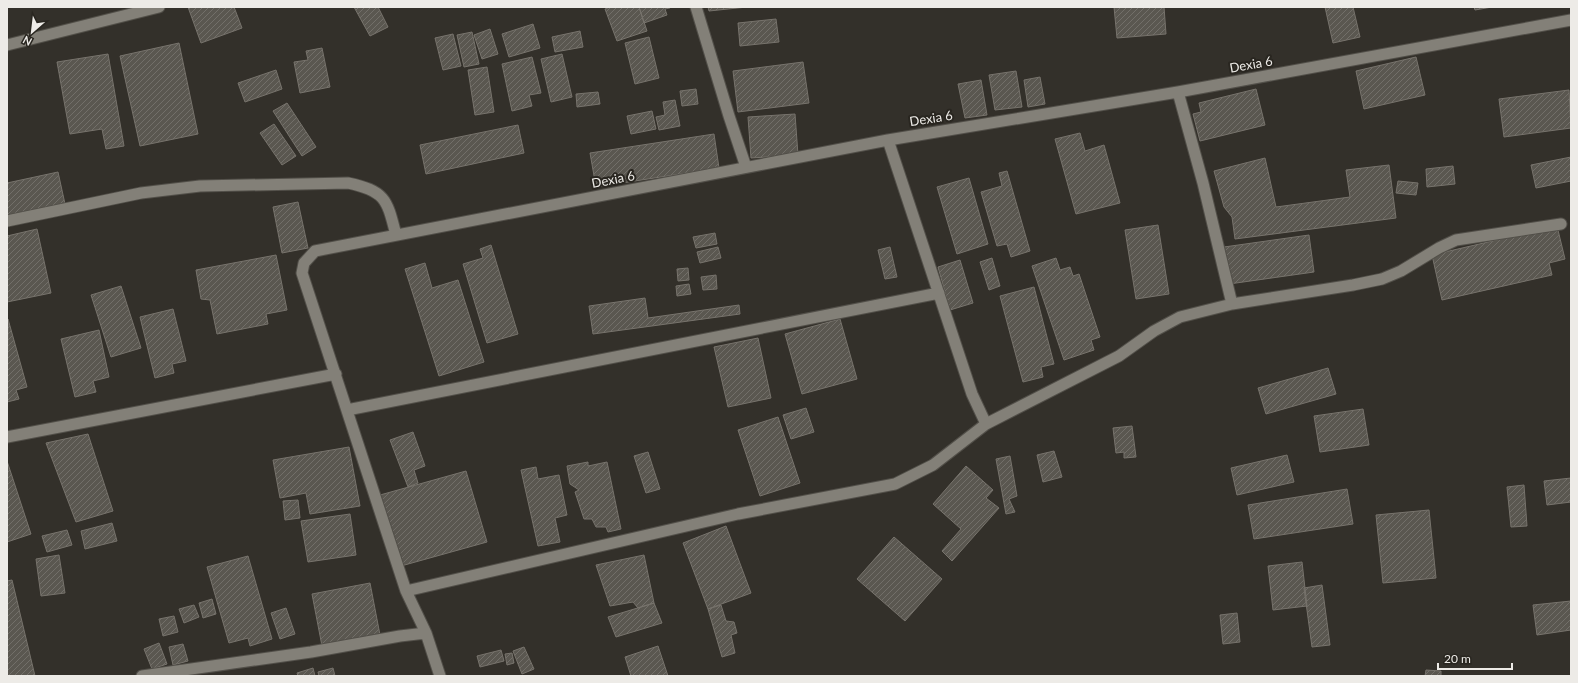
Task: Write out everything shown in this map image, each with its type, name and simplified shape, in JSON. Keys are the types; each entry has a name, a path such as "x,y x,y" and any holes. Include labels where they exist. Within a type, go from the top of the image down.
{"street":[{"path":"7,45 159,7"},
{"path":"696,7 746,167"},
{"name":"Dexia 6","path":"336,374 302,273 304,263 315,251 888,140 1178,92 1571,20"},
{"path":"1178,92 1203,183 1232,304"},
{"path":"888,140 972,394 986,424"},
{"path":"7,221 141,193 200,186 348,183 368,187 382,197 390,209 396,235"},
{"path":"406,590 738,514 895,484 934,465 986,424 1119,356 1154,331 1180,317 1232,304 1382,279 1401,271 1439,248 1456,240 1561,224"},
{"path":"347,410 939,293"},
{"path":"7,437 336,374 406,590 426,633 440,676"},
{"path":"142,676 311,652 400,636 426,633"}],"building":[{"path":"188,7 234,7 242,28 201,43"},
{"path":"354,7 378,7 388,27 370,36"},
{"path":"610,7 639,7 647,31 617,41 605,9"},
{"path":"639,7 670,8 665,9 667,15 644,23"},
{"path":"708,7 747,7 709,11"},
{"path":"1114,7 1164,7 1166,34 1117,38"},
{"path":"1325,7 1353,7 1360,37 1333,43"},
{"path":"1474,7 1492,7 1475,10"},
{"path":"776,19 779,42 740,46 738,23"},
{"path":"533,24 540,48 509,57 502,34"},
{"path":"490,29 498,54 482,59 474,35"},
{"path":"580,31 583,47 555,52 552,37"},
{"path":"472,32 479,64 464,67 457,35"},
{"path":"453,34 461,66 443,70 435,38"},
{"path":"649,37 659,78 635,84 625,43"},
{"path":"179,43 198,134 140,146 120,56"},
{"path":"322,48 330,87 300,93 294,62 308,60 306,51"},
{"path":"108,54 124,146 106,149 102,129 70,134 57,62"},
{"path":"562,54 572,97 551,102 541,59"},
{"path":"532,57 541,93 529,95 532,106 512,111 502,64"},
{"path":"1416,57 1425,95 1364,109 1356,71"},
{"path":"803,62 809,103 738,112 733,71"},
{"path":"487,67 494,112 475,115 468,70"},
{"path":"276,70 282,89 245,102 238,83"},
{"path":"1016,71 1022,107 995,110 989,75"},
{"path":"1040,77 1045,104 1028,107 1024,80"},
{"path":"981,80 987,115 965,118 958,84"},
{"path":"696,89 698,104 682,106 680,91"},
{"path":"1256,89 1265,125 1200,141 1193,114 1201,112 1199,103"},
{"path":"1569,90 1571,128 1504,137 1499,99"},
{"path":"598,92 600,104 577,107 576,94"},
{"path":"675,100 680,126 659,130 656,117 665,115 663,102"},
{"path":"287,103 316,147 302,156 273,111"},
{"path":"652,111 656,129 631,134 627,116"},
{"path":"795,114 798,155 751,158 748,117"},
{"path":"274,124 296,156 282,165 260,133"},
{"path":"518,125 524,153 426,174 420,145"},
{"path":"1080,133 1085,151 1104,145 1120,203 1076,214 1055,139"},
{"path":"714,134 719,168 596,187 590,153"},
{"path":"1571,157 1571,181 1536,188 1531,165"},
{"path":"1265,158 1276,207 1350,197 1346,170 1389,165 1396,218 1235,239 1232,217 1224,207 1214,171"},
{"path":"1453,166 1455,184 1427,187 1426,169"},
{"path":"1007,171 1030,251 1011,257 1007,244 997,246 981,192 1002,186 999,173"},
{"path":"58,172 65,204 7,216 7,183"},
{"path":"969,178 988,244 957,254 937,187"},
{"path":"1398,181 1418,183 1416,195 1396,193"},
{"path":"298,202 308,248 282,253 273,207"},
{"path":"1158,225 1169,294 1136,299 1125,230"},
{"path":"1557,226 1565,259 1549,263 1552,275 1442,300 1432,255"},
{"path":"37,229 51,293 7,302 7,236"},
{"path":"715,233 717,244 696,248 693,237"},
{"path":"1309,235 1314,272 1229,284 1224,247"},
{"path":"491,245 518,334 487,343 463,264 483,258 480,249"},
{"path":"718,247 721,258 700,263 697,252"},
{"path":"890,247 897,277 885,279 878,250"},
{"path":"276,255 287,310 266,314 268,324 217,334 210,300 201,299 196,270"},
{"path":"992,258 1000,286 989,290 980,262"},
{"path":"1056,258 1060,270 1070,267 1073,276 1079,274 1100,337 1091,340 1094,350 1064,360 1032,266"},
{"path":"960,260 973,303 950,310 938,267"},
{"path":"425,263 432,288 458,280 484,362 439,376 405,269"},
{"path":"688,268 689,280 678,281 677,269"},
{"path":"716,275 717,289 703,290 701,277"},
{"path":"689,284 691,294 677,296 676,286"},
{"path":"121,286 141,348 111,357 91,295"},
{"path":"1034,287 1054,364 1041,367 1043,377 1023,382 1000,296"},
{"path":"645,298 648,318 739,305 740,314 593,334 589,306"},
{"path":"173,309 186,361 172,364 174,373 155,378 140,317"},
{"path":"8,319 27,387 16,390 19,399 7,402"},
{"path":"840,319 857,379 802,394 785,334"},
{"path":"99,330 109,377 93,381 96,392 75,397 61,339"},
{"path":"758,338 771,398 728,407 714,347"},
{"path":"1328,368 1336,394 1266,414 1258,388"},
{"path":"806,408 814,432 791,439 783,415"},
{"path":"1363,409 1369,445 1320,452 1314,416"},
{"path":"778,417 800,483 760,496 738,430"},
{"path":"1132,426 1136,457 1124,458 1124,452 1116,453 1113,428"},
{"path":"413,432 425,466 414,470 418,483 408,487 390,440"},
{"path":"88,434 113,511 76,522 46,443"},
{"path":"349,447 360,506 310,514 306,493 280,498 273,460"},
{"path":"1054,451 1062,477 1043,482 1037,455"},
{"path":"648,452 660,489 646,493 634,456"},
{"path":"1287,455 1294,482 1237,495 1231,468"},
{"path":"1010,456 1017,496 1009,499 1015,512 1006,514 996,459"},
{"path":"7,461 31,534 7,542"},
{"path":"588,462 588,466 607,462 621,529 608,532 606,527 596,527 592,519 584,519 575,492 579,490 570,484 567,466"},
{"path":"966,466 993,490 986,498 999,508 952,561 942,551 961,529 933,504"},
{"path":"536,467 538,479 559,475 567,515 555,518 560,542 538,546 521,470"},
{"path":"466,471 487,542 401,566 380,495"},
{"path":"1571,478 1571,502 1547,505 1544,481"},
{"path":"1524,485 1527,526 1511,527 1507,487"},
{"path":"1347,489 1353,524 1254,539 1248,505"},
{"path":"298,500 300,518 285,520 283,501"},
{"path":"1429,510 1436,578 1383,583 1376,515"},
{"path":"350,514 356,555 308,562 301,521"},
{"path":"112,523 117,541 85,549 81,531"},
{"path":"726,526 751,593 708,609 683,543"},
{"path":"67,530 72,545 47,552 42,536"},
{"path":"894,537 942,579 905,621 857,579"},
{"path":"59,555 65,593 41,596 36,559"},
{"path":"644,555 654,603 638,608 633,602 610,606 596,565"},
{"path":"248,556 272,639 250,646 248,638 229,643 207,567"},
{"path":"1302,562 1307,606 1273,610 1268,566"},
{"path":"12,580 35,676 7,676 7,581"},
{"path":"370,583 380,635 322,646 312,594"},
{"path":"1322,585 1330,645 1312,647 1304,588"},
{"path":"212,599 216,614 203,618 199,603"},
{"path":"1571,601 1571,630 1537,635 1533,605"},
{"path":"654,603 662,623 616,637 608,617"},
{"path":"194,605 199,617 184,623 179,609"},
{"path":"721,605 726,621 734,622 737,633 731,635 735,653 722,657 708,609"},
{"path":"286,608 295,634 280,639 271,613"},
{"path":"1237,613 1240,642 1223,644 1220,615"},
{"path":"174,616 178,632 163,636 159,619"},
{"path":"159,643 167,664 152,669 144,649"},
{"path":"183,644 188,661 173,665 169,647"},
{"path":"658,646 668,676 631,676 625,657"},
{"path":"524,647 534,669 522,674 513,651"},
{"path":"501,650 504,661 480,667 477,656"},
{"path":"512,653 514,663 507,665 505,654"},
{"path":"313,668 315,676 298,676 297,673"},
{"path":"333,668 335,676 319,676 318,672"},
{"path":"1426,670 1441,671 1441,676 1425,676"}]}
